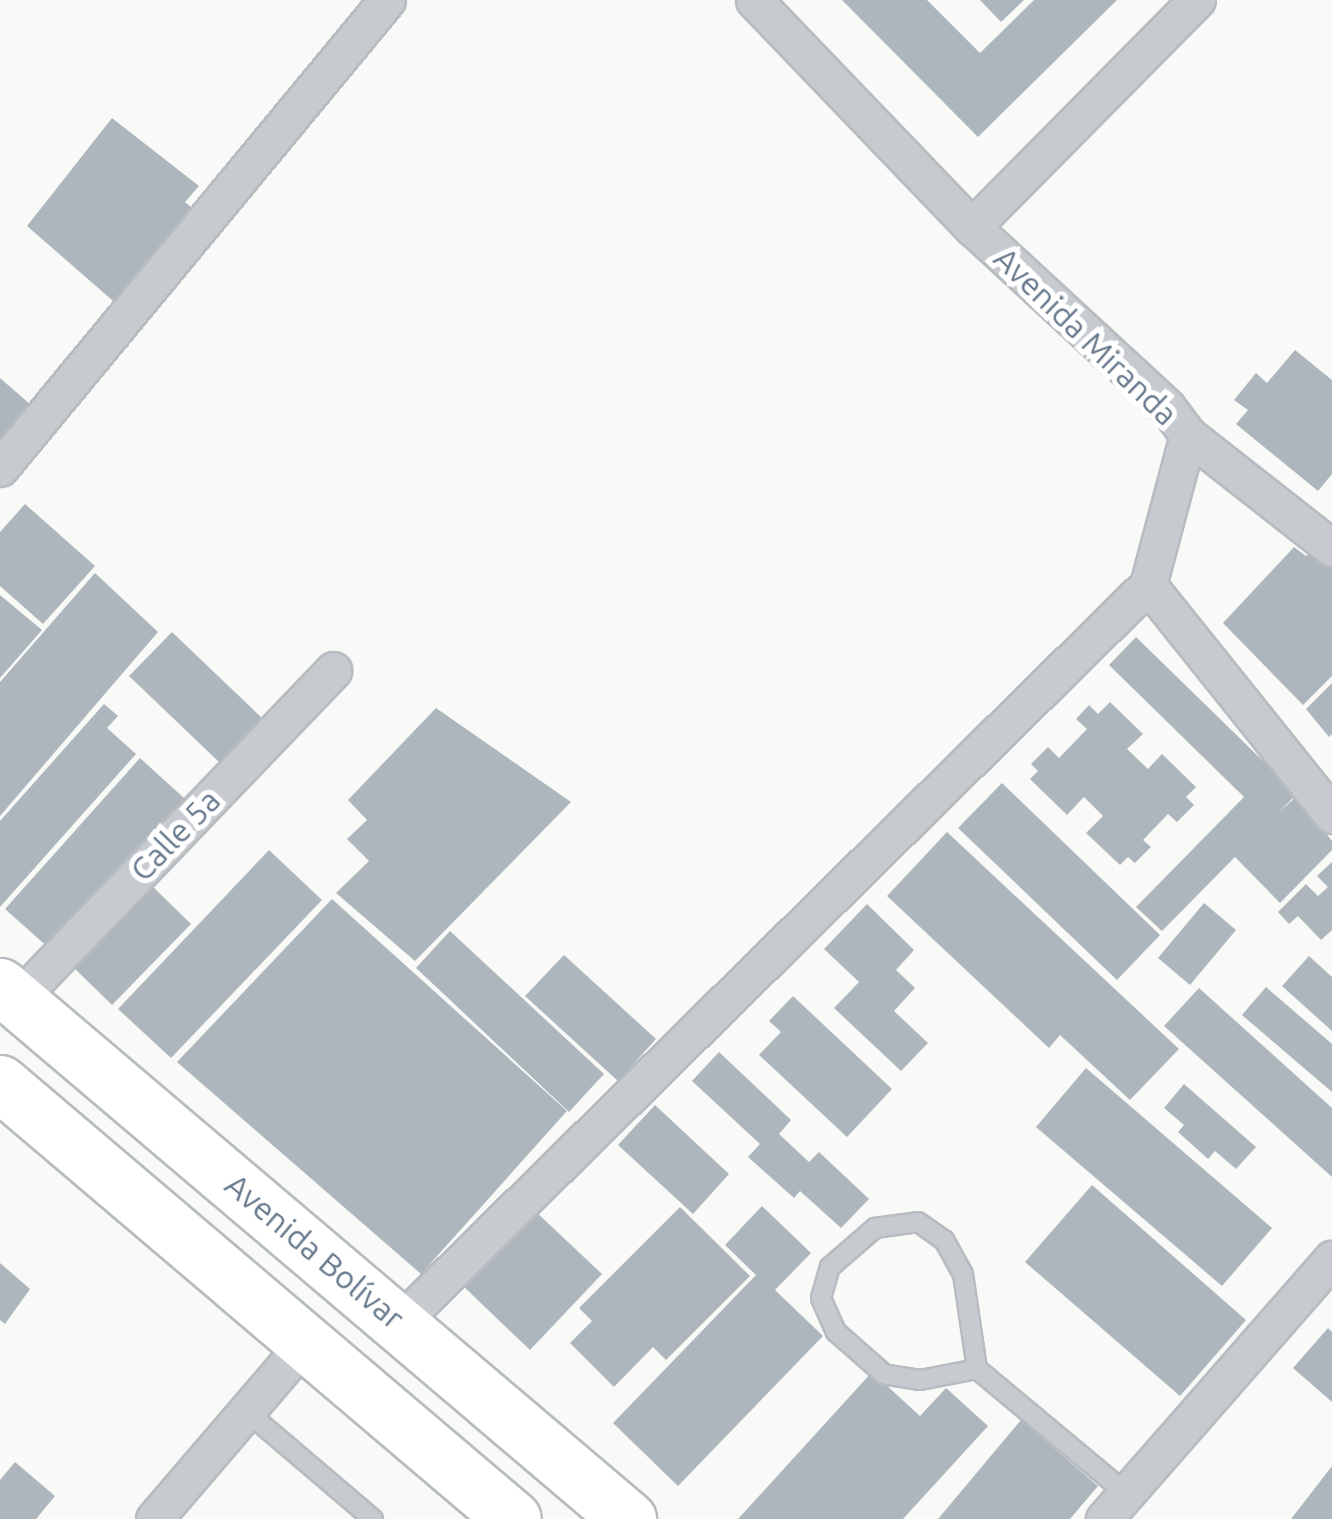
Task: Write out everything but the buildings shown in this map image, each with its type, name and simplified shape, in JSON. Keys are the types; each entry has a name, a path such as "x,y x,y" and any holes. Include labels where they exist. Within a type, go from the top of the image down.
{"main road":[{"name":"Avenida Bolívar","path":"8,993 628,1519"},
{"path":"0,1083 513,1519"}],"street":[{"path":"0,468 387,0"},
{"name":"Avenida Miranda","path":"754,0 972,228 1168,407 1188,435 1148,585"},
{"path":"972,228 1198,0"},
{"path":"1188,435 1332,548"},
{"path":"400,1322 1148,585 1332,814"},
{"name":"Calle 5a","path":"8,993 333,670"},
{"path":"1115,1506 1332,1260"},
{"path":"154,1519 304,1344"}],"lane":[{"path":"977,1369 920,1380 884,1374 836,1332 821,1298 830,1267 874,1228 918,1222 944,1240 964,1274 977,1369 1115,1506"},
{"path":"246,1411 373,1519"}]}
